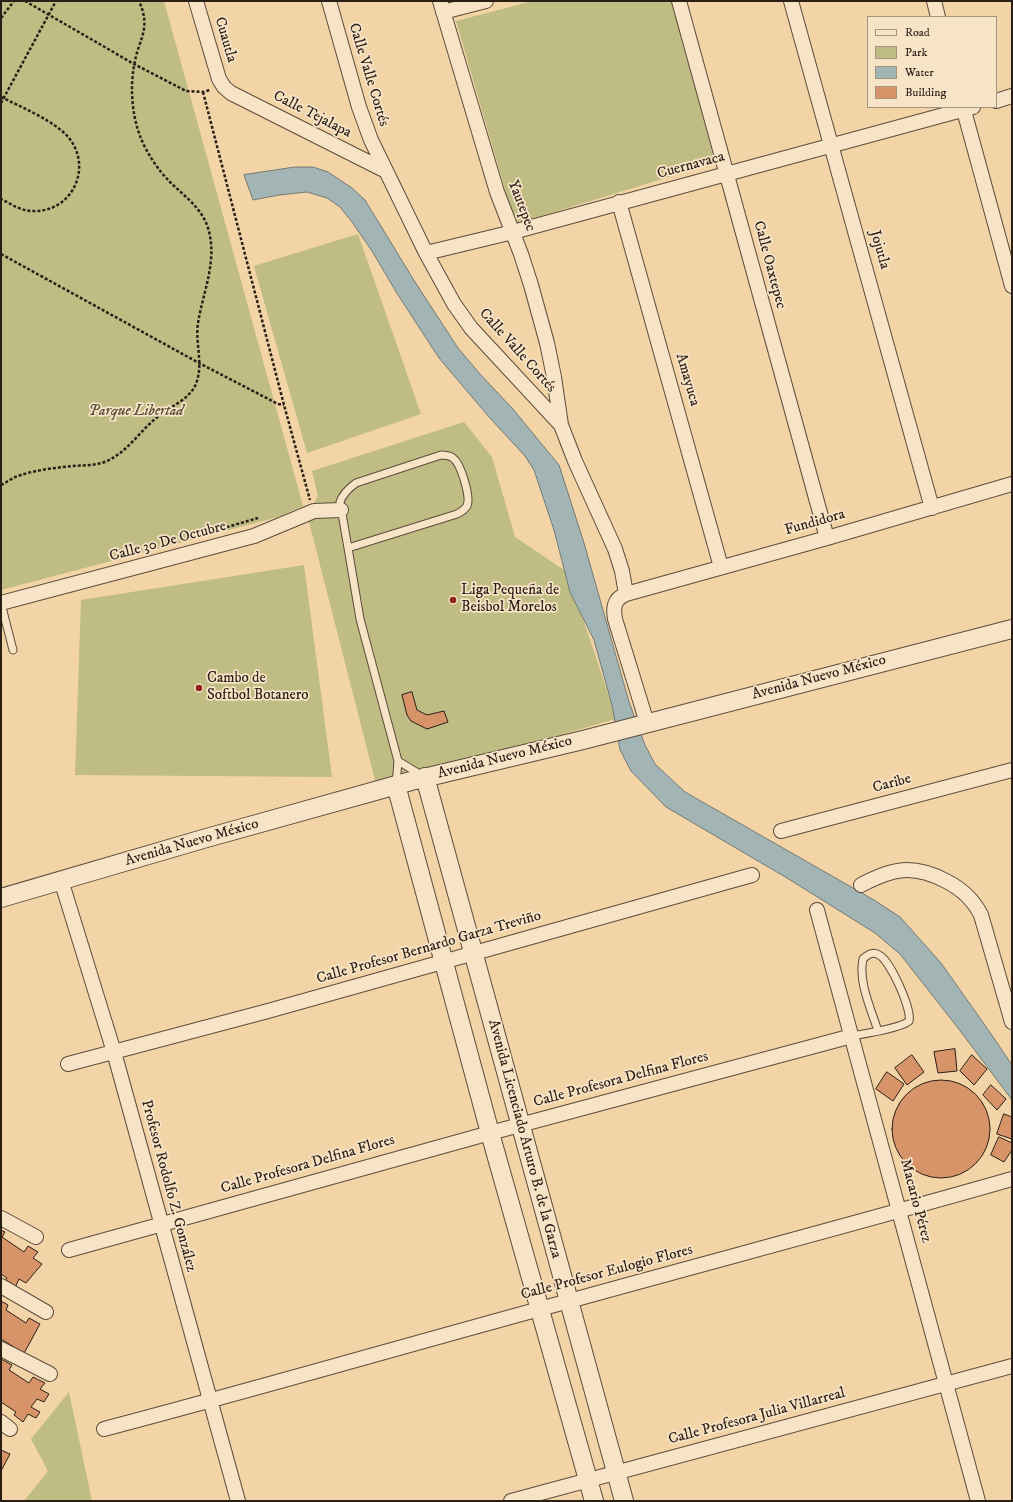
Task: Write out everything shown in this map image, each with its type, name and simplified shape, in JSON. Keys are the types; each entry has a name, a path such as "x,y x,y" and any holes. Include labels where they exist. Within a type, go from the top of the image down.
{"street":[{"name":"Cuautla","path":"196,1 219,80 224,87"},
{"name":"Calle Valle Cortés","path":"329,1 358,107 371,140 426,253 454,304 471,328 561,425 583,479 615,549 622,571 626,594"},
{"path":"442,7 486,1"},
{"name":"Calle Oaxtepec","path":"679,1 827,538"},
{"name":"Jojutla","path":"791,1 932,508"},
{"path":"934,1 938,16"},
{"name":"Yautepec","path":"442,7 495,185 531,285 547,343 561,425"},
{"name":"Calle Tejalapa","path":"224,87 231,93 386,171"},
{"path":"997,101 1012,96"},
{"path":"967,108 1012,286"},
{"name":"Cuernavaca","path":"426,253 513,232 967,108"},
{"name":"Amayuca","path":"619,202 721,567"},
{"name":"Fundidora","path":"626,594 827,538 1012,484"},
{"name":"Calle 30 De Octubre","path":"1,603 254,536 302,514 314,511 341,510"},
{"path":"626,594 617,600 614,612 645,723"},
{"name":"Avenida Nuevo México","path":"1,898 425,777 612,732 1012,629"},
{"name":"Caribe","path":"781,831 1012,771"},
{"name":"Avenida Licenciado Arturo B. de la Garza","path":"425,777 624,1501"},
{"name":"Avenida Licenciado Arturo B. de la Garza","path":"396,785 490,1133 594,1501"},
{"path":"861,885 891,872 912,870 932,874 963,891 976,906 981,915 1012,1022"},
{"name":"Calle Profesor Bernardo Garza Treviño","path":"68,1064 268,1011 752,875"},
{"name":"Profesor Rodolfo Z. González","path":"61,880 114,1052 238,1501"},
{"name":"Macario Pérez","path":"817,910 978,1501"},
{"name":"Calle Profesora Delfina Flores","path":"70,1250 520,1124 852,1036"},
{"name":"Calle Profesor Eulogio Flores","path":"104,1429 211,1401 1012,1179"},
{"path":"1,1218 36,1238"},
{"path":"1,1286 46,1312"},
{"path":"1,1349 50,1374"},
{"name":"Calle Profesora Julia Villarreal","path":"511,1501 1012,1366"}],"lane":[{"path":"348,548 457,514 467,505 468,499 461,469 453,458 448,455 441,455 356,483 348,489 340,502 360,619 398,761 396,785"},
{"path":"1,603 13,650"},
{"path":"398,761 425,777"},
{"name":"Calle Profesora Delfina Flores","path":"852,1036 878,1031 905,1024 909,1021 909,1014 899,986 884,958 878,954 870,954 863,959 862,975 870,1008 878,1031"}],"path":[{"path":"1,18 14,1"},
{"path":"24,1 134,64 186,91 203,92 224,87"},
{"path":"1,103 2,97 56,1"},
{"path":"1,485 18,476 71,466 94,465 106,462 119,455 159,415 180,402 194,390 198,379 199,363 197,325 210,270 212,246 210,233 195,206 168,181 153,160 140,137 134,115 132,90 134,64 145,24 143,11 139,1"},
{"path":"203,92 284,405 311,498 310,502 307,504"},
{"path":"1,199 19,209 31,211 40,211 52,207 63,201 77,184 80,161 75,148 68,137 56,126 2,97"},
{"path":"1,254 199,363 278,404 284,405"},
{"path":"215,530 261,517"}],"green space":[{"name":"Parque Libertad","path":"1,1 164,1 303,506 278,517 1,590"},
{"path":"533,1 671,1 715,163 515,224 456,21"},
{"path":"358,234 421,414 307,453 254,266"},
{"name":"Liga Pequeña de Beisbol Morelos","path":"464,422 492,457 515,537 567,572 612,705 619,718 377,788 307,514 318,496 312,471"},
{"name":"Cambo de Softbol Botanero","path":"304,565 332,777 75,775 81,600"},
{"path":"69,1392 92,1501 24,1501 48,1471 31,1439"}],"water":[{"path":"295,167 313,167 328,172 352,188 365,200 415,282 458,348 512,408 559,465 584,543 629,702 645,745 655,764 685,792 874,900 900,917 941,963 1012,1065 1012,1100 900,954 875,933 787,878 666,807 631,771 620,750 612,705 594,640 570,592 554,530 534,470 525,456 489,417 439,358 398,295 372,251 340,207 327,198 307,192 253,200 244,175"}],"building":[{"path":"412,692 417,710 427,715 444,711 448,722 427,729 411,721 407,715 402,695"},
{"path":"955,1049 957,1071 938,1073 934,1052"},
{"path":"912,1055 924,1072 907,1085 895,1068"},
{"path":"972,1055 987,1069 974,1085 960,1071"},
{"path":"887,1072 904,1084 893,1101 876,1089"},
{"path":"941,1080 960,1084 976,1094 986,1110 990,1129 986,1148 976,1164 960,1174 941,1178 922,1174 906,1164 896,1148 892,1129 896,1110 906,1094 922,1084"},
{"path":"991,1085 1006,1099 997,1110 983,1095"},
{"path":"1004,1114 1012,1117 1012,1139 997,1134"},
{"path":"999,1137 1012,1143 1012,1150 1004,1162 991,1155"},
{"path":"1,1230 5,1232 2,1237 24,1252 28,1246 38,1252 33,1258 42,1264 26,1283 19,1279 14,1290 3,1283 7,1278 1,1274"},
{"path":"1,1301 8,1305 6,1310 26,1323 29,1318 40,1324 22,1357 12,1350 14,1347 1,1339"},
{"path":"1,1359 12,1365 9,1370 29,1383 33,1377 45,1383 40,1389 49,1394 44,1402 37,1399 31,1407 40,1412 36,1418 28,1414 23,1422 14,1415 16,1412 1,1402"},
{"path":"1,1450 10,1454 1,1471"}],"place":[{"name":"Liga Pequeña de Beisbol Morelos","path":"453,600"},
{"name":"Cambo de Softbol Botanero","path":"199,688"}]}
